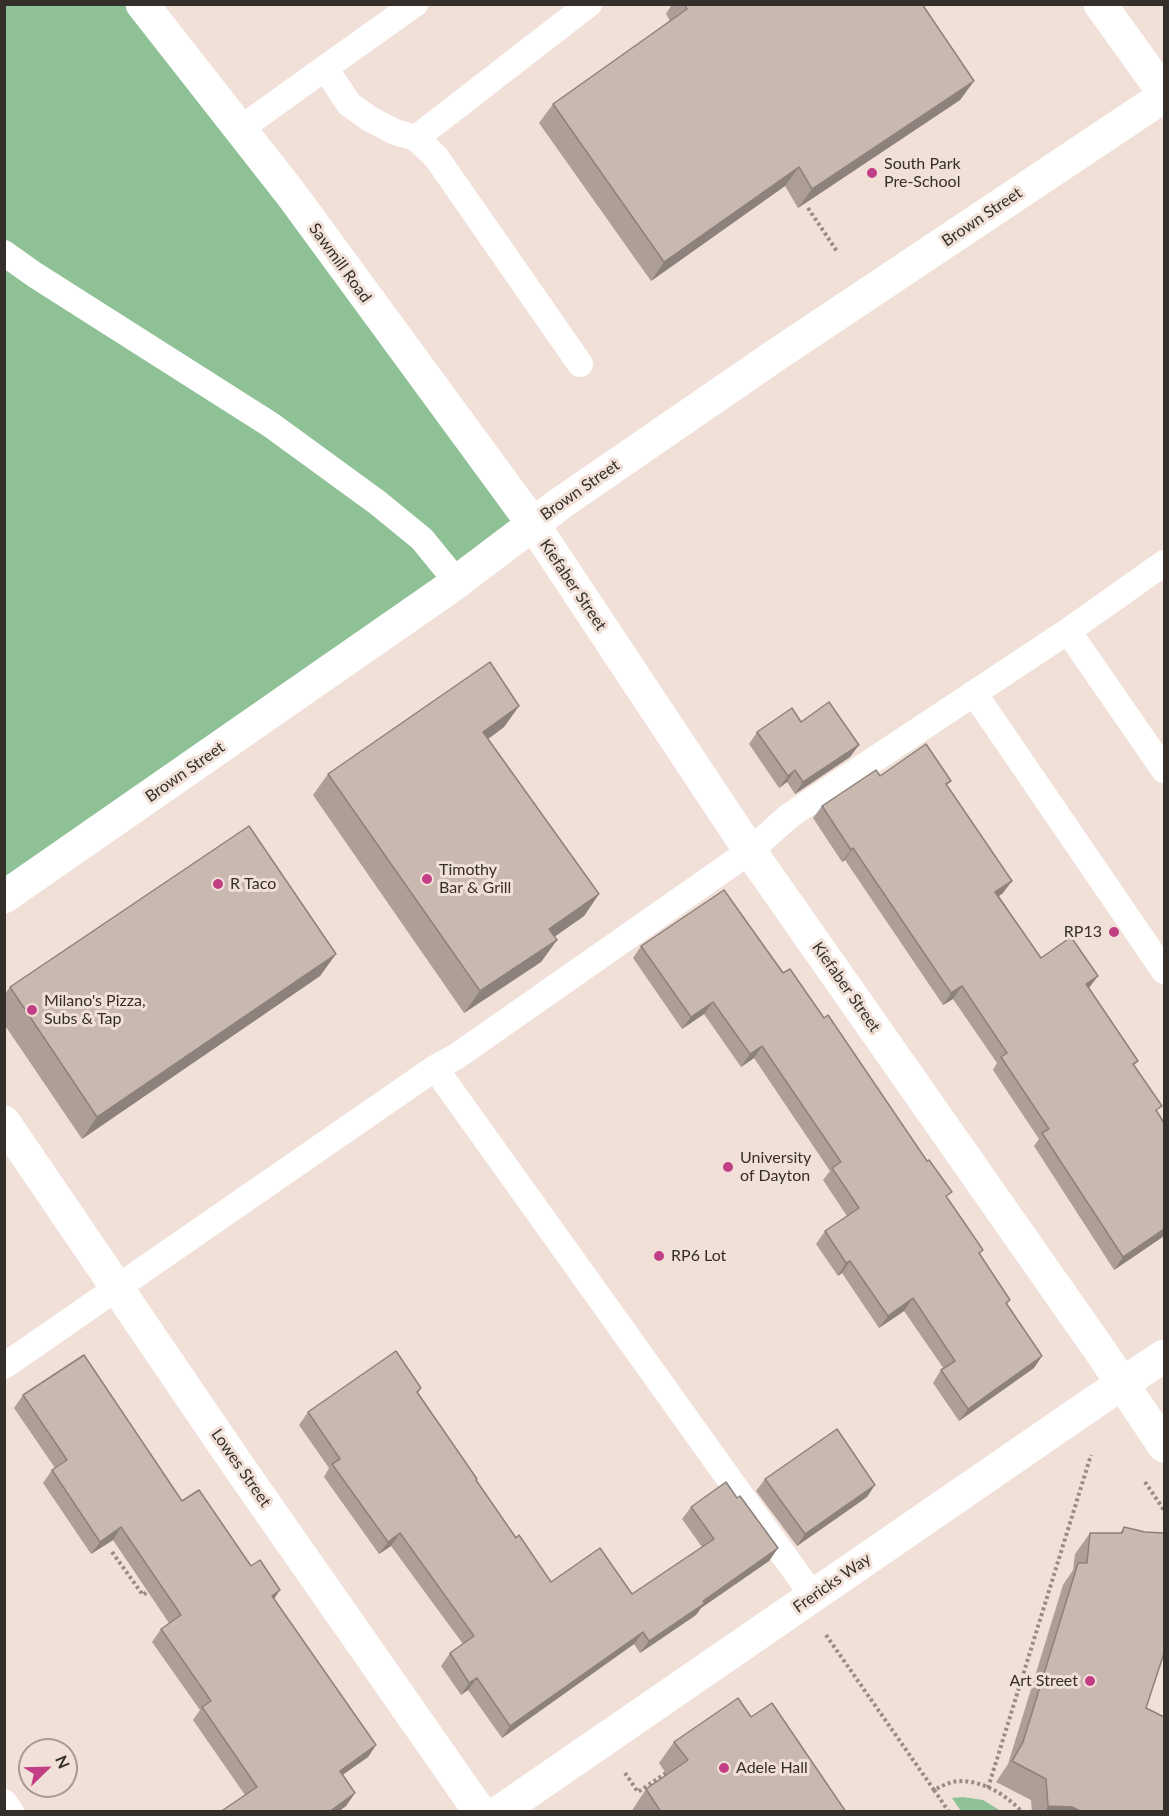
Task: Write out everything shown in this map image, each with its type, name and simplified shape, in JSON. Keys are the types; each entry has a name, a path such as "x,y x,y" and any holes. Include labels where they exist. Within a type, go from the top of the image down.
{"street":[{"name":"Sawmill Road","path":"142,4 291,194 533,524"},
{"path":"1100,4 1164,94"},
{"name":"Brown Street","path":"4,897 457,582 533,524 776,355 1164,94"},
{"name":"Kiefaber Street","path":"533,524 750,851 1164,1446"},
{"name":"Lowes Street","path":"4,1122 480,1812"},
{"name":"Frericks Way","path":"499,1812 1164,1356"}],"lane":[{"path":"240,129 415,4"},
{"path":"416,138 589,4"},
{"path":"325,68 349,104 370,119 395,132 416,138 436,157 580,364"},
{"path":"4,254 271,424 378,503 422,539 457,582"},
{"path":"4,1366 435,1068 457,1056 750,851 789,816 1068,631 1164,563"},
{"path":"1068,631 1164,770"},
{"path":"974,693 1164,970"},
{"path":"435,1068 813,1596"},
{"path":"4,1802 11,1812"}],"path":[{"path":"808,208 837,253"},
{"path":"988,1788 1092,1451"},
{"path":"112,1552 143,1594 152,1588"},
{"path":"825,1635 949,1812"},
{"path":"623,1770 638,1792 666,1773"},
{"path":"934,1790 953,1782 970,1782 1011,1799 1022,1812"}],"green space":[{"path":"5,5 142,5 533,524 5,897"},
{"path":"952,1798 983,1800 1001,1811 961,1811"}],"building":[{"path":"685,4 922,4 974,81 812,189 799,167 664,262 553,104 687,9"},
{"path":"490,662 519,706 483,732 599,894 549,929 557,940 480,991 328,774"},
{"path":"829,702 859,745 803,782 795,770 788,776 757,732 792,708 801,722"},
{"path":"926,744 951,781 946,784 1012,881 995,892 1041,958 1071,937 1098,976 1086,984 1138,1061 1133,1064 1162,1106 1156,1110 1164,1123 1164,1229 1123,1257 1042,1133 1049,1129 1001,1057 1007,1053 962,986 951,993 822,806 876,770 880,776"},
{"path":"249,826 336,954 97,1117 10,987"},
{"path":"724,890 783,973 790,969 824,1018 828,1015 927,1161 929,1160 952,1192 946,1196 983,1250 979,1253 1010,1300 1006,1303 1042,1356 968,1409 941,1370 955,1361 913,1298 888,1316 850,1261 846,1263 825,1231 859,1208 832,1168 841,1162 762,1046 750,1054 713,1002 691,1017 641,946"},
{"path":"396,1351 421,1388 417,1392 476,1480 516,1538 519,1535 551,1582 600,1548 632,1594 714,1539 691,1507 726,1482 737,1498 740,1496 778,1548 703,1601 705,1603 649,1641 643,1632 510,1726 477,1678 469,1683 450,1653 474,1636 400,1533 388,1542 332,1464 340,1459 308,1412"},
{"path":"84,1355 182,1501 199,1490 251,1566 260,1560 280,1590 272,1596 376,1745 340,1771 355,1793 329,1812 220,1812 257,1787 202,1707 211,1701 161,1629 181,1615 121,1527 100,1542 52,1470 67,1460 23,1395"},
{"path":"837,1429 875,1485 805,1534 765,1479"},
{"name":"Art Street","path":"1124,1527 1145,1532 1164,1533 1164,1653 1146,1708 1164,1717 1164,1812 1082,1812 1072,1807 1048,1806 1046,1779 1012,1761 1023,1742 1078,1563 1087,1563 1090,1533 1122,1533"},
{"name":"Adele Hall","path":"738,1698 751,1717 772,1703 846,1812 661,1812 646,1789 688,1760 674,1742"}],"place":[{"name":"South Park Pre-School","path":"872,173"},
{"name":"Timothy Bar & Grill","path":"427,879"},
{"name":"R Taco","path":"218,884"},
{"name":"RP13","path":"1114,932"},
{"name":"Milano's Pizza, Subs & Tap","path":"32,1010"},
{"name":"University of Dayton","path":"728,1167"},
{"name":"RP6 Lot","path":"659,1256"},
{"name":"Art Street","path":"1090,1681"},
{"name":"Adele Hall","path":"724,1768"}]}
